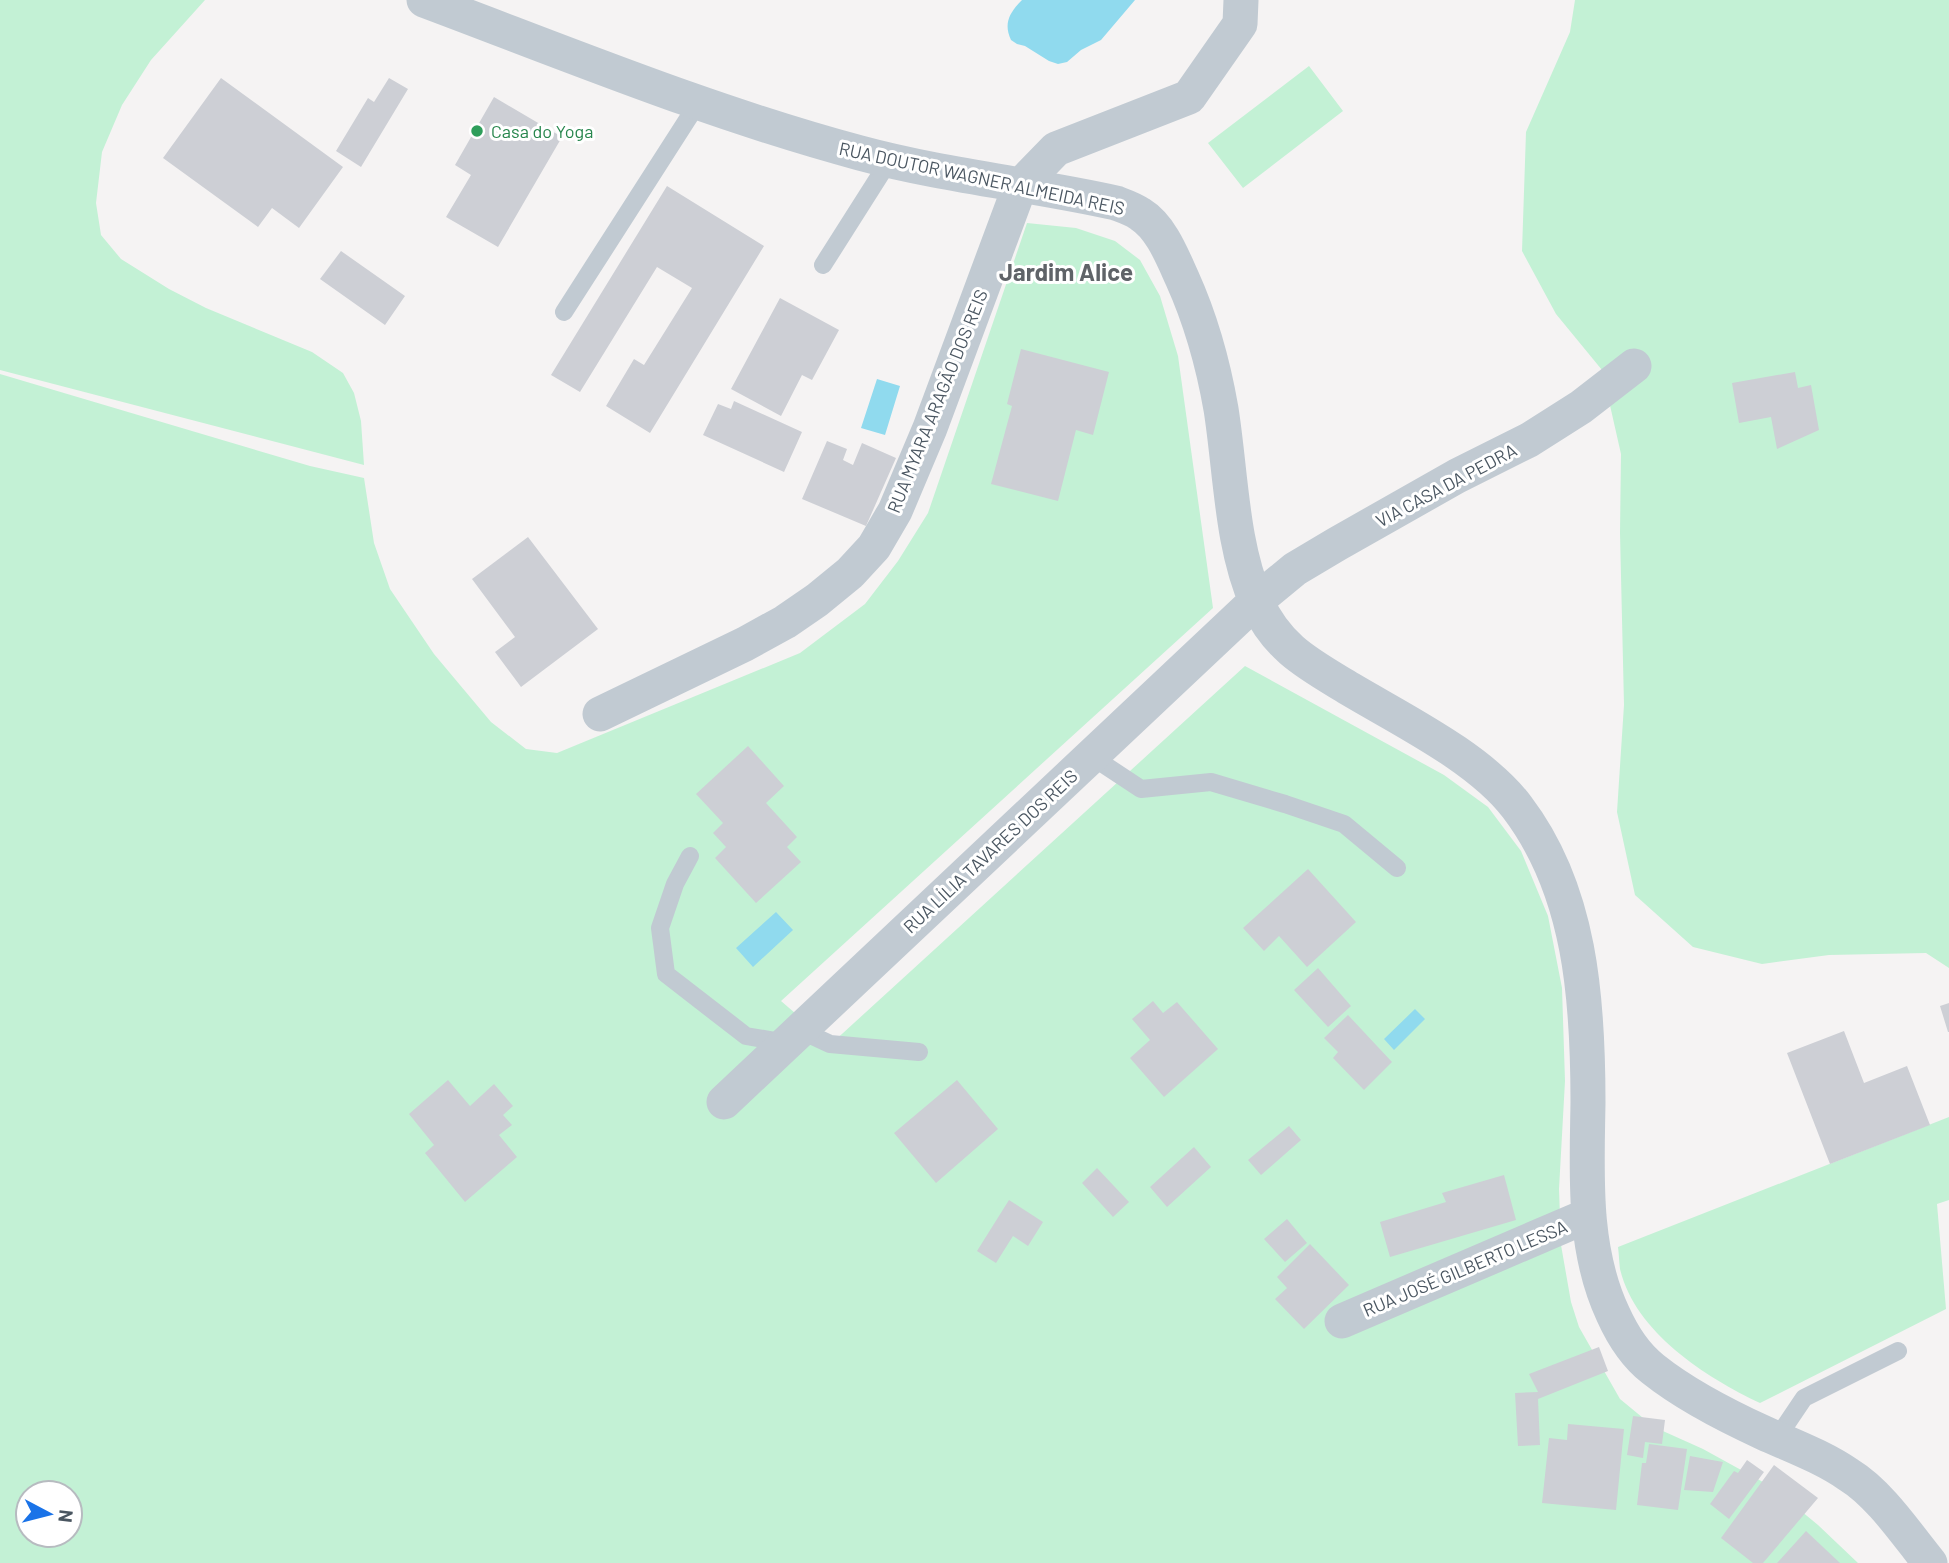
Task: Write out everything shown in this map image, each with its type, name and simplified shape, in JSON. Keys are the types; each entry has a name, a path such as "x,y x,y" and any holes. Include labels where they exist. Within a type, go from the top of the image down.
{"street":[{"name":"RUA DOUTOR WAGNER ALMEIDA REIS","path":"424,0 774,129 889,161 1100,200 1130,209 1151,224 1168,249 1194,305 1205,337 1221,411 1247,573 1256,601 1271,629 1290,651 1475,766 1495,782 1517,806 1553,868 1567,903 1577,947 1584,999 1589,1215 1598,1273 1612,1312 1628,1342 1650,1367 1679,1387 1722,1412 1826,1461 1861,1482 1930,1563"},
{"path":"1020,187 1056,149 1189,97 1240,24 1241,0"},
{"name":"RUA MYARA ARAGÃO DOS REIS","path":"600,714 785,622 850,573 874,547 895,511 921,450 1020,187"},
{"name":"VIA CASA DA PEDRA","path":"1256,601 1295,569 1337,544 1457,476 1529,440 1581,407 1634,366"},
{"name":"RUA LÍLIA TAVARES DOS REIS","path":"724,1102 1256,601"},
{"name":"RUA JOSÉ GILBERTO LESSA","path":"1342,1321 1589,1215"}],"lane":[{"path":"564,312 698,103"},
{"path":"823,265 889,161"},
{"path":"1091,756 1141,789 1211,782 1344,824 1396,868"},
{"path":"690,856 675,884 660,928 666,974 746,1036 794,1036 830,1044 919,1052"},
{"path":"1777,1438 1804,1398 1898,1351"}],"green space":[{"path":"0,0 205,0 151,60 122,105 102,152 96,203 101,235 121,259 169,289 206,308 312,352 343,373 354,393 361,421 364,465 0,370"},
{"path":"1575,0 1949,0 1949,968 1926,953 1829,955 1762,964 1693,947 1635,895 1617,812 1624,705 1621,454 1602,370 1556,314 1522,251 1526,132 1570,32"},
{"path":"1309,66 1343,111 1243,188 1208,143"},
{"path":"1027,223 1076,228 1115,241 1140,260 1160,296 1178,356 1213,608 781,1001 831,1044 1245,666 1444,775 1488,807 1521,851 1548,916 1562,988 1565,1081 1559,1189 1561,1245 1571,1302 1579,1327 1620,1399 1654,1427 1703,1449 1772,1487 1858,1563 0,1563 0,374 310,466 364,478 374,543 390,589 434,654 491,722 526,749 557,753 800,653 865,604 898,561 928,513"},
{"path":"1949,1117 1949,1200 1937,1204 1946,1309 1760,1403 1695,1366 1656,1332 1640,1313 1628,1292 1620,1269 1618,1247"}],"water":[{"path":"1022,0 1135,0 1101,40 1081,50 1067,62 1058,64 1011,40 1009,18"},
{"path":"877,379 900,386 885,435 861,428"},
{"path":"776,912 793,930 753,967 736,948"},
{"path":"1415,1009 1425,1019 1394,1050 1384,1039"}],"building":[{"path":"221,78 343,167 299,228 272,208 258,227 163,158"},
{"path":"389,78 408,89 361,167 336,151 368,98 374,102"},
{"path":"494,97 562,137 498,247 446,217 471,175 455,165"},
{"path":"667,186 764,246 650,433 606,406 634,359 644,365 692,288 657,267 580,392 551,375"},
{"path":"341,251 405,296 385,325 320,279"},
{"path":"780,298 839,330 812,380 802,375 781,416 731,389"},
{"path":"1021,349 1109,372 1093,435 1076,430 1058,501 991,484 1012,406 1007,404"},
{"path":"1795,372 1798,388 1811,385 1819,430 1777,449 1771,417 1739,423 1732,383"},
{"path":"734,401 802,432 784,472 703,435 718,404 731,409"},
{"path":"827,441 847,449 843,460 853,465 862,443 896,458 866,526 802,499"},
{"path":"528,537 598,629 521,687 495,652 515,637 472,579"},
{"path":"748,746 784,786 766,803 797,837 787,847 801,862 756,903 715,858 726,847 713,833 723,823 696,794"},
{"path":"1308,869 1356,922 1307,967 1279,936 1264,951 1243,928"},
{"path":"1318,968 1351,1006 1328,1027 1294,990"},
{"path":"1153,1001 1163,1013 1177,1002 1218,1049 1164,1097 1130,1058 1150,1040 1132,1019"},
{"path":"1949,1003 1949,1032 1948,1032 1940,1006"},
{"path":"1348,1015 1392,1062 1364,1090 1333,1058 1338,1052 1324,1038"},
{"path":"1844,1031 1864,1083 1907,1066 1930,1125 1830,1164 1787,1053"},
{"path":"448,1080 470,1106 494,1084 513,1106 503,1115 512,1125 499,1135 517,1157 465,1202 425,1153 434,1145 409,1114"},
{"path":"957,1080 998,1129 936,1183 894,1133"},
{"path":"1289,1126 1301,1140 1261,1175 1248,1160"},
{"path":"1194,1147 1211,1167 1167,1207 1150,1187"},
{"path":"1097,1168 1129,1202 1113,1217 1082,1183"},
{"path":"1504,1175 1516,1220 1390,1257 1380,1222 1446,1202 1442,1193"},
{"path":"1009,1200 1043,1222 1028,1246 1013,1236 996,1263 977,1251"},
{"path":"1287,1219 1307,1243 1285,1262 1264,1239"},
{"path":"1310,1244 1349,1285 1304,1329 1275,1299 1287,1288 1277,1277"},
{"path":"1599,1347 1608,1371 1538,1399 1540,1445 1518,1446 1515,1393 1538,1392 1529,1374"},
{"path":"1633,1416 1665,1420 1662,1444 1645,1442 1643,1458 1627,1455"},
{"path":"1568,1424 1624,1429 1616,1510 1542,1503 1549,1438 1567,1440"},
{"path":"1649,1444 1687,1449 1678,1510 1637,1505 1642,1463 1646,1463"},
{"path":"1690,1456 1723,1462 1713,1492 1684,1490"},
{"path":"1747,1460 1764,1472 1729,1519 1710,1504 1734,1471 1738,1473"},
{"path":"1774,1465 1818,1498 1763,1563 1753,1563 1721,1538"},
{"path":"1806,1531 1840,1563 1777,1563"}],"place":[{"name":"Casa do Yoga","path":"477,131"}],"district":[{"name":"Jardim Alice","path":"1066,271"}]}
